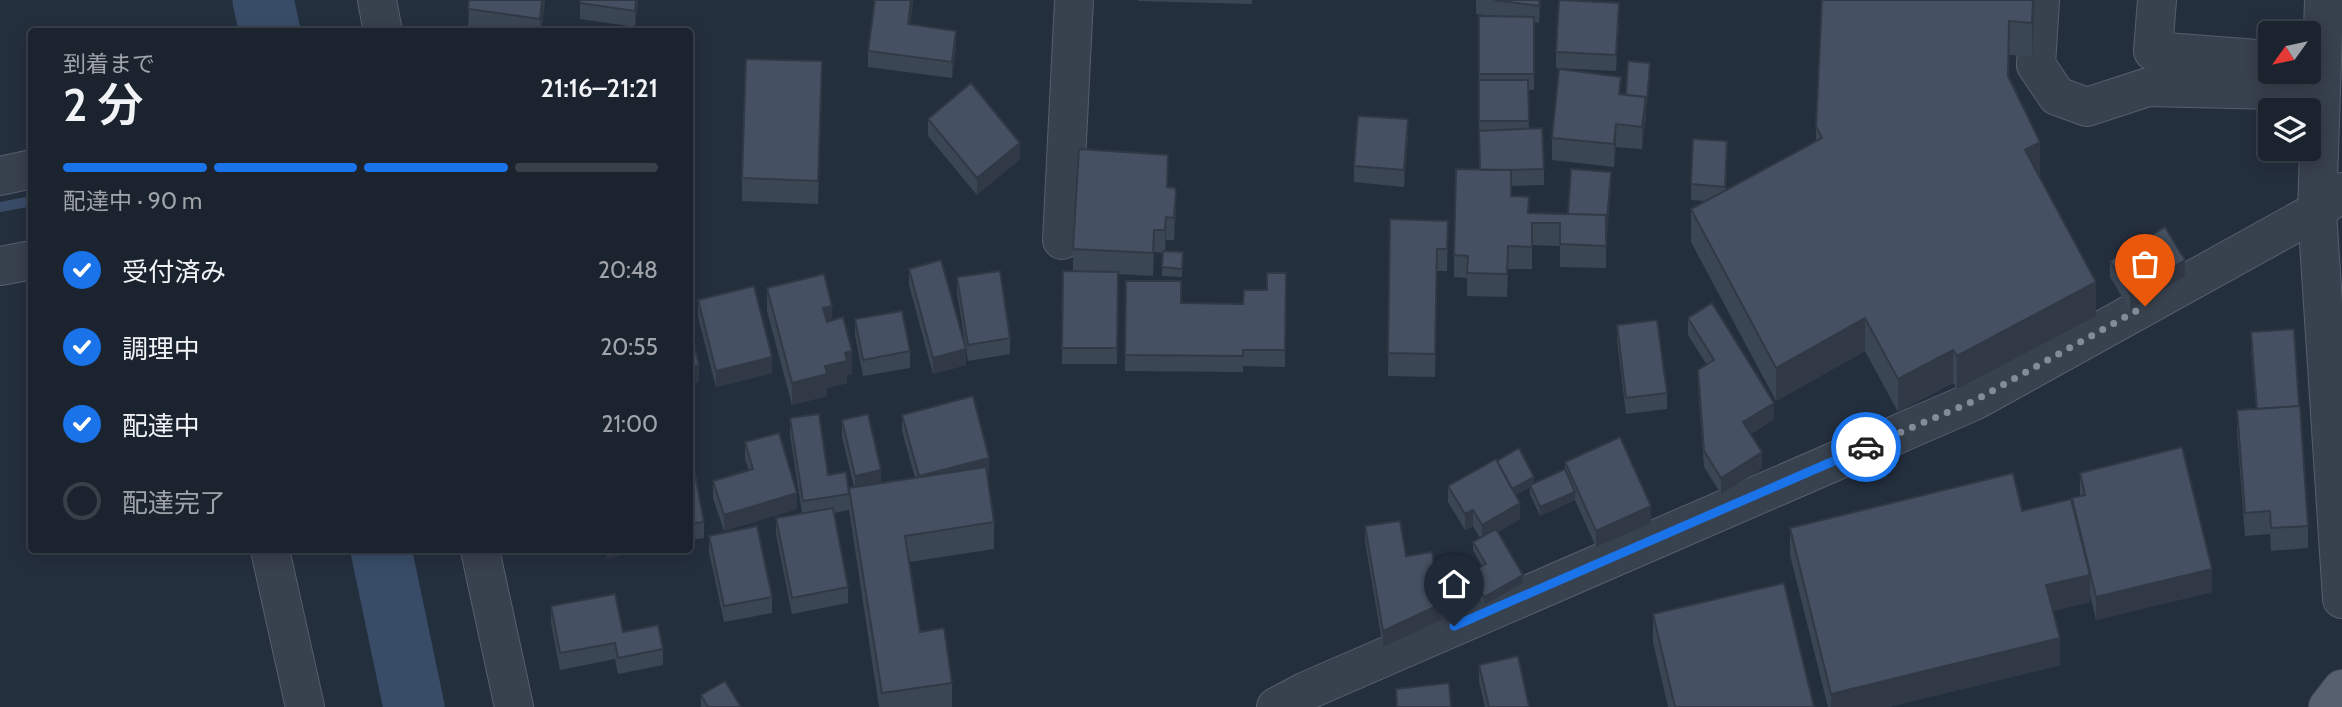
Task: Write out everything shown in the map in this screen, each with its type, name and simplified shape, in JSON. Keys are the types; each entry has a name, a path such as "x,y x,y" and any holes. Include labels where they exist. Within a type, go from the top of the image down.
{"main road":[{"path":"2328,707 2342,689"}],"street":[{"path":"377,0 382,28"},
{"path":"1062,240 1074,0"},
{"path":"2040,0 2036,65 2057,96 2087,107 2150,69 2258,61"},
{"path":"2150,69 2157,0"},
{"path":"2321,21 2324,0"},
{"path":"2150,69 2277,90 2291,84"},
{"path":"2314,84 2329,201 2342,599"},
{"path":"0,176 28,170"},
{"path":"1276,707 1318,685 1974,401 2329,201"},
{"path":"0,266 28,261"},
{"path":"271,553 305,707"},
{"path":"482,553 514,707"}],"building":[{"path":"469,0 542,0 540,19 468,9"},
{"path":"580,0 636,0 635,11 580,3"},
{"path":"875,0 911,0 908,24 956,31 952,62 868,51"},
{"path":"1494,0 1539,0 1539,6"},
{"path":"1559,0 1619,3 1616,55 1556,52"},
{"path":"1822,0 2033,0 2032,23 2009,21 2008,76 2040,142 2025,150 2096,282 1957,356 1953,350 1898,379 1865,318 1776,368 1691,209 1822,138 1816,126"},
{"path":"1479,16 1534,17 1534,74 1479,74"},
{"path":"746,59 822,61 818,181 742,178"},
{"path":"1628,61 1650,63 1647,101 1646,97 1626,95"},
{"path":"1559,69 1621,77 1619,94 1646,97 1642,127 1616,124 1614,144 1552,138"},
{"path":"1479,80 1528,80 1529,121 1479,121"},
{"path":"971,83 1020,143 977,178 928,119"},
{"path":"1358,116 1408,119 1404,170 1354,166"},
{"path":"1542,128 1544,169 1480,170 1479,131"},
{"path":"1693,139 1727,141 1725,187 1691,184"},
{"path":"1079,149 1168,155 1167,187 1175,188 1176,192 1174,218 1166,217 1165,230 1154,230 1153,253 1073,249"},
{"path":"1456,169 1511,170 1511,196 1529,197 1528,213 1606,215 1606,246 1560,244 1560,223 1532,223 1532,247 1508,246 1507,274 1467,273 1468,256 1454,255"},
{"path":"1571,169 1611,172 1607,220 1606,215 1568,214"},
{"path":"1390,219 1448,221 1447,249 1437,249 1435,354 1388,353"},
{"path":"2165,227 2185,260 2130,294 2110,261"},
{"path":"1163,251 1183,252 1182,269 1162,267"},
{"path":"941,260 966,349 933,358 909,269"},
{"path":"1000,271 1010,338 968,345 957,277"},
{"path":"1063,271 1118,272 1117,348 1062,348"},
{"path":"1267,273 1286,273 1285,350 1243,350 1243,356 1125,355 1126,281 1181,281 1181,303 1243,304 1244,290 1267,290"},
{"path":"824,274 832,306 823,308 827,322 843,317 852,351 845,353 847,361 825,366 827,374 792,383 767,288"},
{"path":"754,286 772,357 716,371 698,300"},
{"path":"1712,303 1774,403 1743,422 1762,452 1721,478 1704,451 1698,370 1714,360 1688,318"},
{"path":"902,311 910,351 863,360 855,319"},
{"path":"1657,320 1667,393 1626,398 1617,325"},
{"path":"2294,329 2299,406 2257,409 2251,332"},
{"path":"693,339 699,365 693,367"},
{"path":"973,396 989,458 919,476 902,415"},
{"path":"2300,406 2308,526 2271,528 2270,511 2245,513 2237,410"},
{"path":"819,414 828,475 846,472 849,494 803,501 790,418"},
{"path":"868,414 881,470 855,476 842,420"},
{"path":"779,433 797,493 724,515 713,481 753,469 745,442"},
{"path":"1620,437 1651,506 1596,531 1565,462"},
{"path":"2182,447 2212,569 2096,597 2072,498 2085,495 2080,473"},
{"path":"1519,448 1534,477 1512,489 1497,461"},
{"path":"1496,459 1520,503 1482,525 1473,510 1465,514 1448,486"},
{"path":"693,463 704,522 693,524"},
{"path":"986,467 994,522 905,536 920,632 944,628 952,683 882,693 849,488"},
{"path":"1565,469 1575,492 1540,507 1530,485"},
{"path":"2013,473 2022,511 2071,499 2090,575 2046,585 2060,638 1831,694 1790,528"},
{"path":"833,508 848,587 792,598 776,518"},
{"path":"1400,521 1406,556 1432,552 1441,604 1383,631 1365,526"},
{"path":"757,526 772,597 724,606 709,536"},
{"path":"1496,529 1523,575 1484,597 1470,573 1486,564 1473,542"},
{"path":"1784,583 1814,707 1675,707 1653,614"},
{"path":"615,594 623,632 658,625 663,649 618,658 615,643 560,653 551,606"},
{"path":"1518,656 1529,707 1489,707 1479,665"},
{"path":"725,681 741,707 708,707 701,695"},
{"path":"1449,683 1451,707 1397,707 1396,689"}],"waterway":[{"path":"263,0 269,28"},
{"path":"0,207 28,202"},
{"path":"382,553 414,707"}],"way so far":[{"path":"1866,447 1974,401 2145,306"}],"route":[{"path":"1454,626 1866,447"}]}
